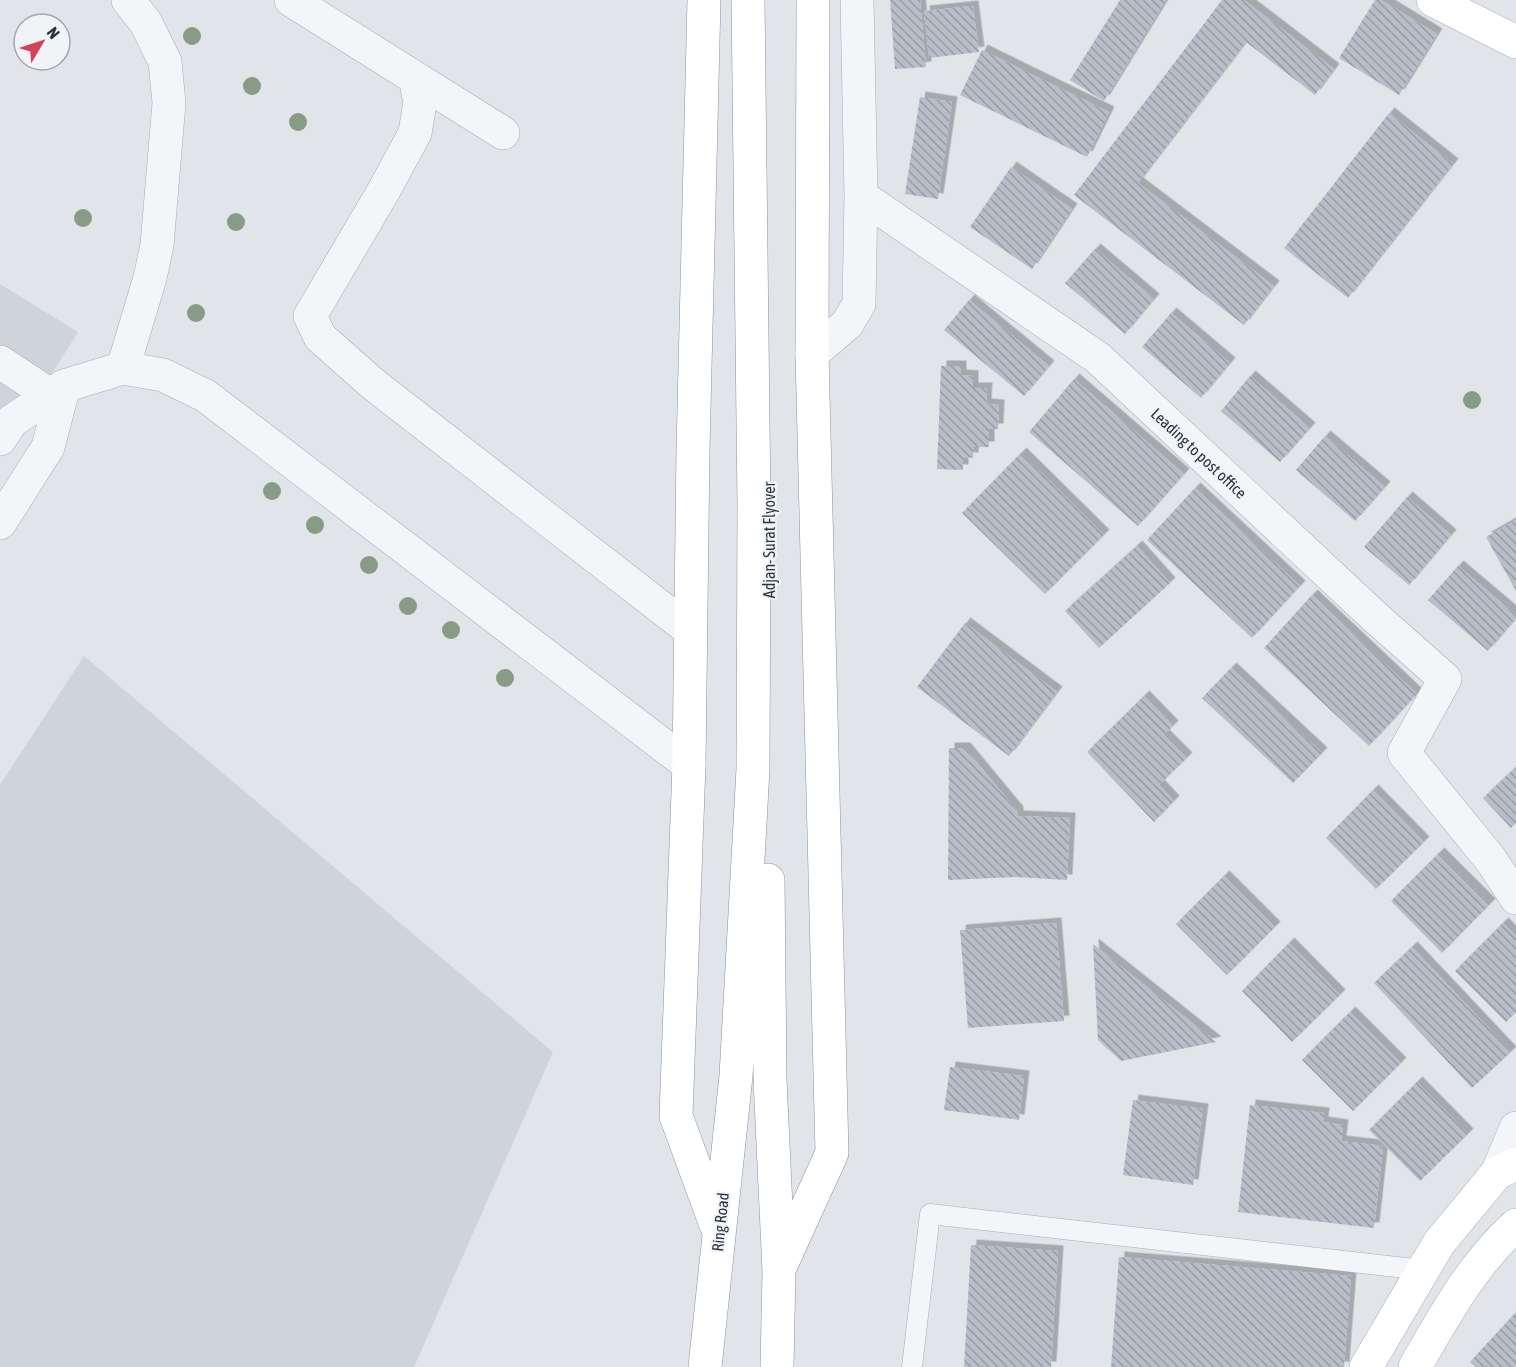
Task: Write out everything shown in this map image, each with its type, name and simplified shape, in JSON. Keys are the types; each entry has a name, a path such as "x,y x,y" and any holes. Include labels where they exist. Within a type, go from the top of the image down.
{"main road":[{"path":"704,0 689,765 676,1116 719,1232"},
{"name":"Adjan- Surat Flyover","path":"736,1076 753,769 754,507 748,0"},
{"name":"Adjan- Surat Flyover","path":"765,0 769,406 768,925 770,1080 779,1271"},
{"path":"777,1367 779,1271 832,1153 812,354 813,0"},
{"path":"1433,0 1516,42"},
{"name":"Ring Road","path":"705,1367 736,1076"},
{"path":"1366,1367 1439,1243 1507,1169"},
{"path":"1415,1367 1446,1311 1478,1267 1516,1225"}],"street":[{"path":"123,368 150,278 157,245 170,103 165,62 146,23 128,0"},
{"path":"291,0 503,133"},
{"path":"812,354 847,324 859,303 861,196 858,0"},
{"path":"415,78 420,102 415,133 310,316 321,338 372,384 690,630"},
{"name":"Leading to post office","path":"861,196 1098,358 1375,617 1445,679 1404,753 1491,860 1516,898"},
{"path":"0,362 57,390"},
{"path":"0,439 12,421 57,390 123,368 163,375 206,396 689,765"},
{"path":"0,523 48,447 57,390"},
{"path":"1507,1169 1516,1128"}],"lane":[{"path":"912,1367 930,1214 1423,1270"}],"shaded area":[{"path":"0,284 78,332 0,457"},
{"path":"84,656 553,1052 414,1367 0,1367 0,785"}],"building":[{"path":"890,0 920,0 926,67 895,69"},
{"path":"1120,0 1166,0 1104,101 1070,80"},
{"path":"1222,0 1244,0 1334,69 1315,95 1246,42 1138,183 1274,286 1244,325 1074,195"},
{"path":"1375,0 1381,0 1437,34 1399,95 1339,58"},
{"path":"973,6 979,52 929,58 924,11"},
{"path":"982,50 1109,112 1087,157 960,95"},
{"path":"920,97 952,102 938,199 905,194"},
{"path":"1389,113 1453,164 1348,298 1284,248"},
{"path":"1011,167 1072,209 1032,269 970,227"},
{"path":"1095,249 1154,299 1125,334 1065,283"},
{"path":"969,300 1049,366 1024,396 944,330"},
{"path":"1171,313 1230,363 1201,398 1142,347"},
{"path":"941,366 961,366 961,375 973,376 973,388 987,388 986,404 999,405 998,429 989,429 989,447 974,447 973,458 963,457 963,470 937,469"},
{"path":"1250,376 1310,428 1280,462 1221,411"},
{"path":"1074,379 1184,474 1138,526 1029,432"},
{"path":"1325,436 1385,487 1355,521 1296,470"},
{"path":"1021,453 1104,535 1045,594 962,513"},
{"path":"1195,488 1300,586 1252,638 1147,540"},
{"path":"1407,497 1451,535 1409,585 1364,547"},
{"path":"1516,520 1516,591 1486,537"},
{"path":"1137,546 1170,583 1099,648 1065,611"},
{"path":"1458,566 1516,615 1516,618 1488,651 1428,600"},
{"path":"1312,595 1417,694 1369,746 1264,648"},
{"path":"965,623 1057,692 1009,756 917,687"},
{"path":"1231,668 1322,753 1293,783 1202,698"},
{"path":"1144,696 1173,726 1164,735 1187,758 1159,785 1174,801 1154,822 1087,752"},
{"path":"949,748 965,748 1018,812 1018,816 1070,818 1067,880 1016,877 948,880"},
{"path":"1516,767 1516,823 1511,828 1483,798"},
{"path":"1373,790 1424,842 1376,889 1326,838"},
{"path":"1439,853 1490,904 1442,953 1391,901"},
{"path":"1224,876 1275,927 1227,975 1176,924"},
{"path":"1056,923 1064,1021 968,1028 960,930"},
{"path":"1503,923 1516,936 1516,1012 1506,1022 1455,971"},
{"path":"1289,943 1340,995 1292,1042 1242,991"},
{"path":"1093,944 1216,1042 1121,1061 1098,1040"},
{"path":"1412,947 1511,1052 1472,1088 1374,983"},
{"path":"1350,1012 1401,1063 1353,1111 1302,1060"},
{"path":"950,1067 1024,1076 1019,1120 944,1110"},
{"path":"1417,1082 1468,1134 1420,1181 1369,1130"},
{"path":"1133,1100 1203,1109 1193,1185 1123,1175"},
{"path":"1250,1105 1324,1113 1323,1122 1343,1125 1341,1141 1383,1146 1374,1228 1238,1212"},
{"path":"971,1245 1058,1251 1051,1367 964,1367"},
{"path":"1119,1257 1351,1276 1344,1367 1111,1367"},
{"path":"1516,1312 1516,1367 1476,1367 1470,1362"}]}
